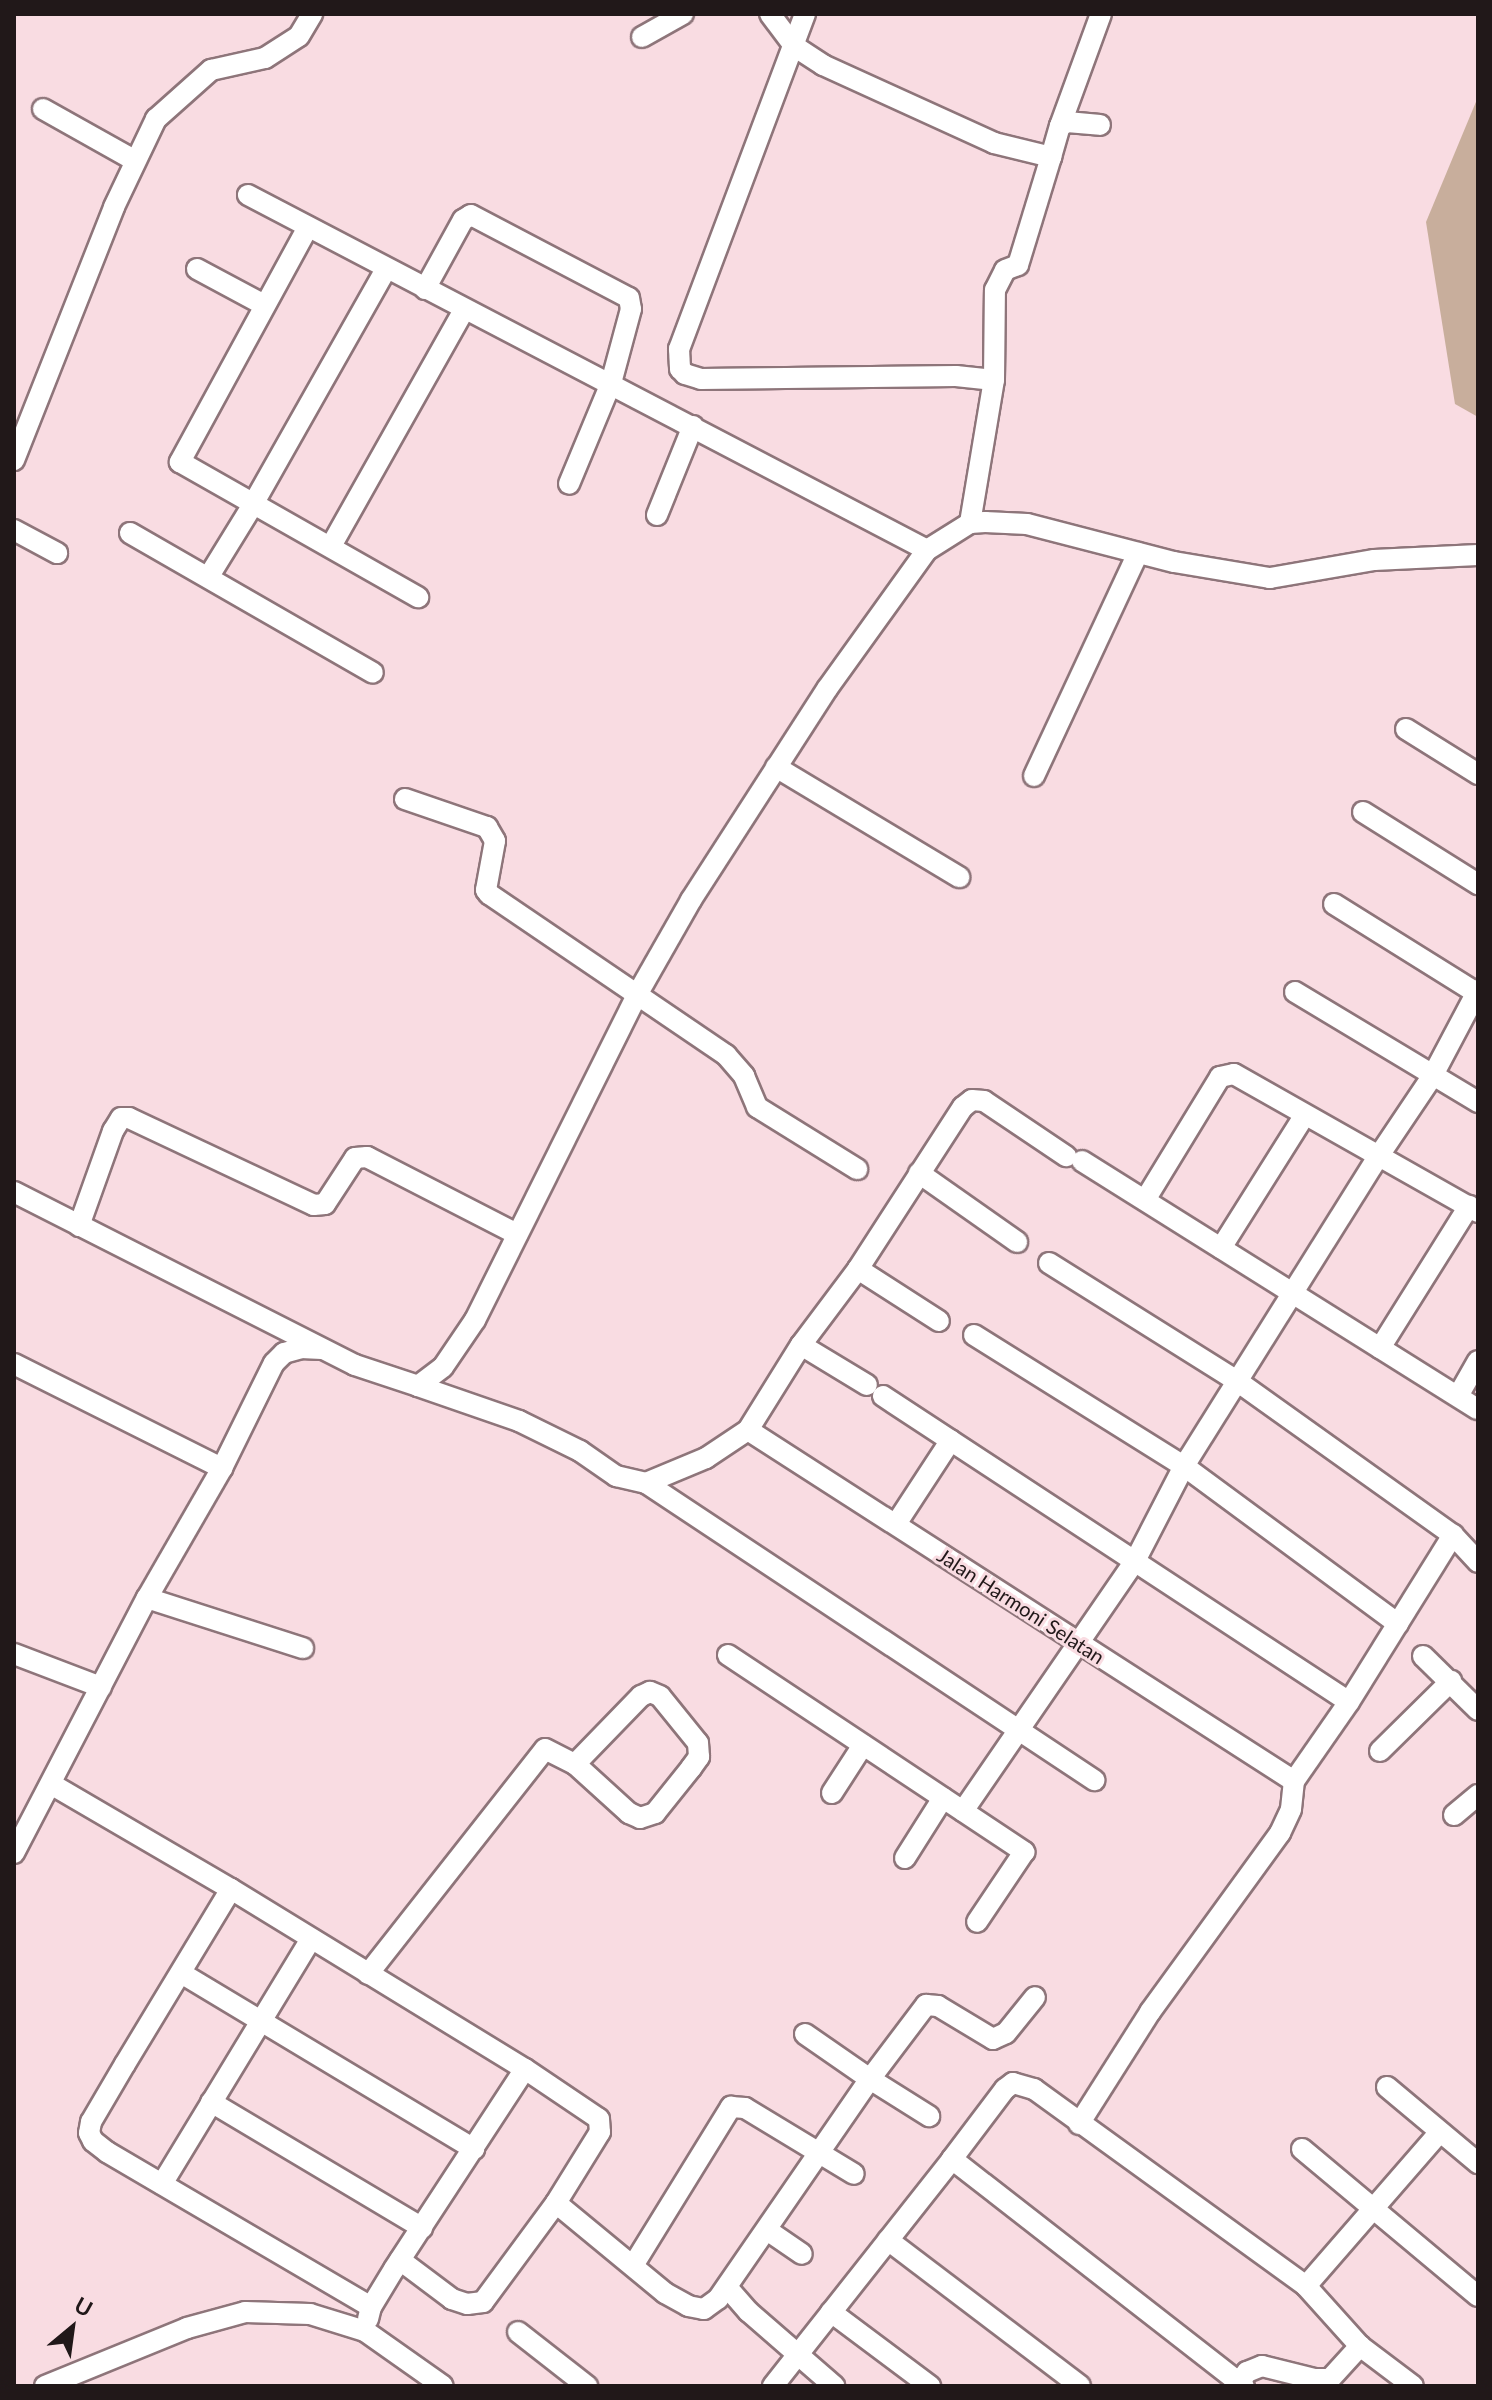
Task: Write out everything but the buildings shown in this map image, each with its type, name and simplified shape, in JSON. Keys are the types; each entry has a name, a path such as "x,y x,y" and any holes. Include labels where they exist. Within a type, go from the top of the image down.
{"street":[{"path":"14,460 134,160 156,119 211,70 265,58 299,36 312,14"},
{"path":"642,37 683,14"},
{"path":"770,14 794,46 823,65 994,143 1051,157"},
{"path":"805,14 679,349 680,369 701,379 956,376 994,380"},
{"path":"970,523 994,380 995,290 1005,270 1018,265 1060,126 1101,14"},
{"path":"43,109 134,160"},
{"path":"1060,126 1067,122 1100,125"},
{"path":"248,195 927,550"},
{"path":"425,289 468,215 629,298 631,309 611,383 569,484"},
{"path":"308,227 180,458 182,465 418,597"},
{"path":"197,269 264,305"},
{"path":"209,576 386,269"},
{"path":"331,546 464,310"},
{"path":"657,515 693,426"},
{"path":"418,1386 443,1367 475,1320 638,993 691,900 827,689 927,550 970,523 1027,524 1138,553 1270,578 1374,560 1478,555"},
{"path":"14,530 57,553"},
{"path":"130,533 373,673"},
{"path":"1034,776 1138,553"},
{"path":"1406,729 1478,774"},
{"path":"776,767 959,877"},
{"path":"405,799 487,827 495,841 486,890 489,894 726,1055 744,1076 757,1107 857,1169"},
{"path":"1363,812 1478,884"},
{"path":"963,1811 1135,1561 1184,1466 1433,1075 1477,992 1334,904"},
{"path":"1295,992 1478,1102"},
{"path":"1145,1200 1220,1077 1240,1076 1304,1116 1474,1209 1380,1348"},
{"path":"646,1483 706,1458 748,1430 801,1345 858,1269 963,1107 972,1100 984,1101 1478,1409"},
{"path":"1221,1248 1304,1116"},
{"path":"79,1226 113,1131 121,1118 129,1118 314,1205 325,1204 355,1158 367,1157 517,1234"},
{"path":"919,1173 1017,1242"},
{"path":"14,1192 355,1365 519,1421 580,1451 616,1476 646,1483 1094,1780"},
{"path":"1049,1263 1237,1381 1453,1535 1478,1562"},
{"path":"858,1269 939,1321"},
{"path":"974,1335 1184,1466 1398,1624"},
{"path":"801,1345 875,1390 1349,1702"},
{"path":"14,1853 147,1598 222,1468 274,1363 284,1353 301,1348 326,1349"},
{"path":"1458,1396 1478,1361"},
{"path":"14,1364 222,1468"},
{"name":"Jalan Harmoni Selatan","path":"748,1430 1294,1781"},
{"path":"896,1524 951,1440"},
{"path":"1079,2124 1150,2012 1280,1833 1291,1809 1294,1781 1349,1702 1453,1535"},
{"path":"147,1598 303,1648"},
{"path":"14,1654 101,1687"},
{"path":"728,1655 1024,1852 977,1922"},
{"path":"1423,1656 1478,1710"},
{"path":"1380,1751 1451,1681"},
{"path":"368,1974 545,1749 575,1764 629,1813 649,1817 699,1757 698,1743 660,1696 650,1692 641,1696 575,1764"},
{"path":"832,1793 863,1745"},
{"path":"51,1784 231,1889 525,2069 601,2123 600,2132 556,2203 483,2302 467,2304 452,2299 400,2260"},
{"path":"1454,1815 1478,1795"},
{"path":"905,1858 943,1798"},
{"path":"231,1889 98,2110 89,2133 93,2141 107,2152 371,2307"},
{"path":"162,2184 311,1939"},
{"path":"181,1973 474,2149"},
{"path":"556,2203 634,2264 665,2293 688,2306 704,2309 718,2299 727,2287 818,2149 926,2005 938,2006 993,2039 1006,2033 1035,1997"},
{"path":"805,2034 929,2116"},
{"path":"365,2331 371,2307 525,2069"},
{"path":"773,2386 1005,2089 1013,2083 1034,2089 1306,2286 1360,2346 1413,2386"},
{"path":"1387,2087 1478,2163"},
{"path":"211,2102 422,2228"},
{"path":"634,2264 731,2107 745,2108 818,2149 854,2174"},
{"path":"1306,2286 1440,2132"},
{"path":"1302,2149 1478,2296"},
{"path":"952,2159 1240,2385 1247,2372 1262,2366 1314,2379 1330,2379 1360,2346"},
{"path":"767,2230 802,2254"},
{"path":"888,2240 1080,2386"},
{"path":"727,2287 797,2356 834,2386"},
{"path":"45,2386 187,2328 245,2312 310,2314 365,2331 443,2386"},
{"path":"831,2312 930,2386"},
{"path":"518,2332 587,2386"}],"shaded area":[{"path":"1478,97 1478,417 1455,404 1426,222"}]}
